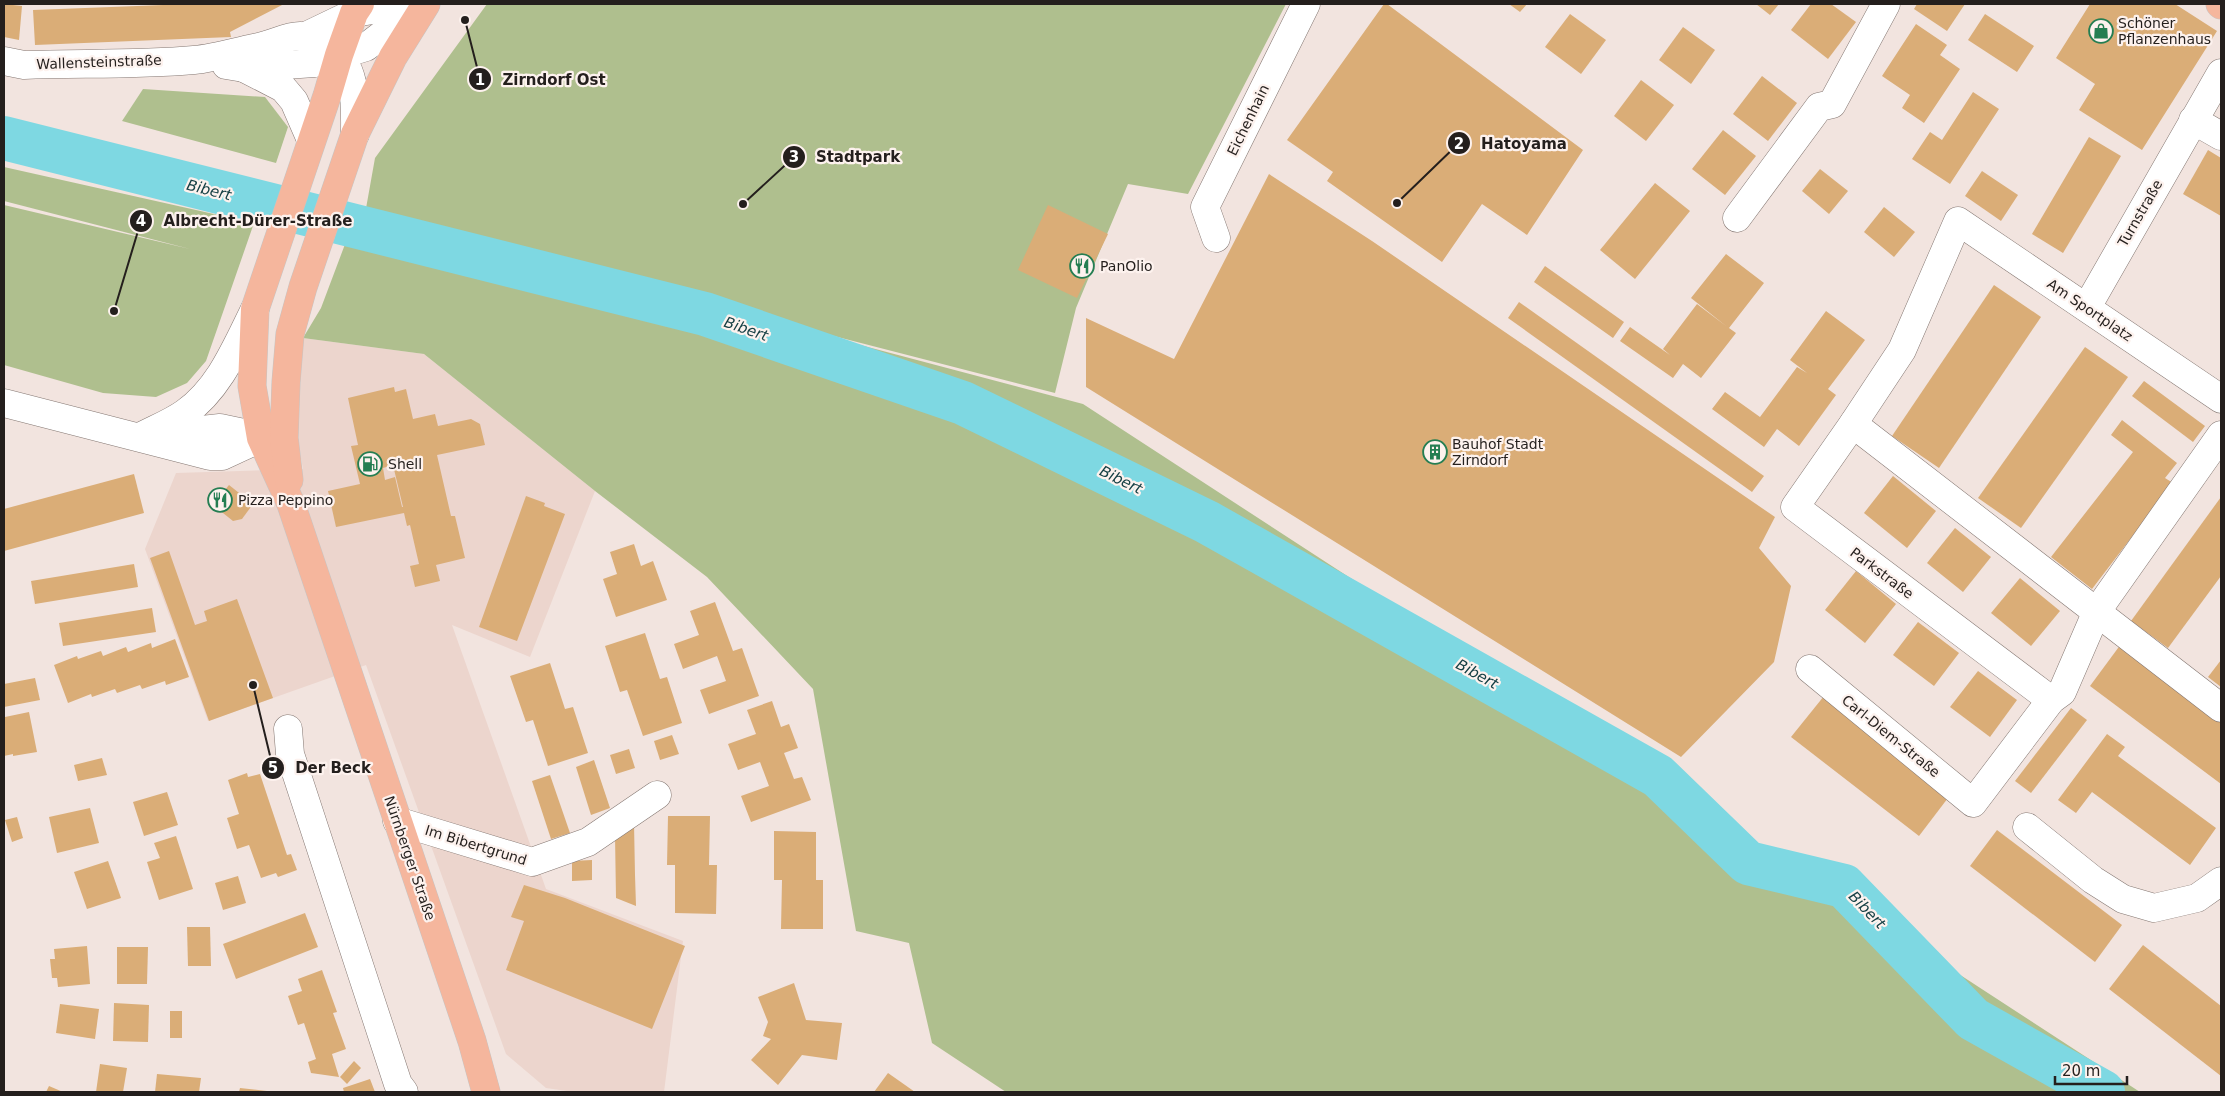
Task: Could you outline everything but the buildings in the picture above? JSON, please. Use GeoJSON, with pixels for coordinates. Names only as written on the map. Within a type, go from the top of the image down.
{"type":"FeatureCollection","features":[{"type":"Feature","properties":{"kind":"main road"},"geometry":{"type":"LineString","coordinates":[[355,134],[393,57],[426,4]]}},
{"type":"Feature","properties":{"kind":"main road"},"geometry":{"type":"LineString","coordinates":[[339,55],[350,7]]}},
{"type":"Feature","properties":{"kind":"main road","name":"Nürnberger Straße"},"geometry":{"type":"LineString","coordinates":[[339,55],[267,278],[255,309],[252,386],[272,438],[291,504],[472,1041],[486,1092]]}},
{"type":"Feature","properties":{"kind":"main road","name":"Nürnberger Straße"},"geometry":{"type":"LineString","coordinates":[[272,438],[290,334],[303,287],[355,134]]}},
{"type":"Feature","properties":{"kind":"street","name":"Wallensteinstraße"},"geometry":{"type":"LineString","coordinates":[[4,61],[24,65],[195,60],[258,48],[290,36],[306,36],[350,7],[410,4]]}},
{"type":"Feature","properties":{"kind":"street","name":"Wallensteinstraße"},"geometry":{"type":"LineString","coordinates":[[195,60],[244,68],[314,63],[366,47],[422,4]]}},
{"type":"Feature","properties":{"kind":"street","name":"Eichenhain"},"geometry":{"type":"LineString","coordinates":[[1216,238],[1205,207],[1306,4]]}},
{"type":"Feature","properties":{"kind":"street"},"geometry":{"type":"LineString","coordinates":[[1736,218],[1819,107],[1832,104],[1886,4]]}},
{"type":"Feature","properties":{"kind":"street"},"geometry":{"type":"LineString","coordinates":[[306,36],[329,47],[339,55],[355,91],[355,134]]}},
{"type":"Feature","properties":{"kind":"street"},"geometry":{"type":"LineString","coordinates":[[244,68],[283,88],[294,101],[308,150]]}},
{"type":"Feature","properties":{"kind":"street","name":"Turnstraße"},"geometry":{"type":"LineString","coordinates":[[2087,307],[2221,73]]}},
{"type":"Feature","properties":{"kind":"street"},"geometry":{"type":"LineString","coordinates":[[2193,120],[2221,136]]}},
{"type":"Feature","properties":{"kind":"street","name":"Am Sportplatz"},"geometry":{"type":"LineString","coordinates":[[1958,221],[2221,399]]}},
{"type":"Feature","properties":{"kind":"street","name":"Parkstraße"},"geometry":{"type":"LineString","coordinates":[[1958,221],[1902,350],[1795,507],[2051,700]]}},
{"type":"Feature","properties":{"kind":"street"},"geometry":{"type":"LineString","coordinates":[[140,437],[184,414],[206,395],[221,375],[255,309]]}},
{"type":"Feature","properties":{"kind":"street"},"geometry":{"type":"LineString","coordinates":[[4,403],[48,416],[140,437],[210,456],[222,456],[272,438]]}},
{"type":"Feature","properties":{"kind":"street"},"geometry":{"type":"LineString","coordinates":[[1853,424],[2221,708]]}},
{"type":"Feature","properties":{"kind":"street"},"geometry":{"type":"LineString","coordinates":[[2051,700],[2062,692],[2097,611],[2221,435]]}},
{"type":"Feature","properties":{"kind":"street","name":"Carl-Diem-Straße"},"geometry":{"type":"LineString","coordinates":[[1810,669],[1973,803],[2051,700]]}},
{"type":"Feature","properties":{"kind":"street"},"geometry":{"type":"LineString","coordinates":[[288,729],[290,754],[398,1084],[404,1092]]}},
{"type":"Feature","properties":{"kind":"street","name":"Im Bibertgrund"},"geometry":{"type":"LineString","coordinates":[[397,821],[532,862],[588,842],[657,796]]}},
{"type":"Feature","properties":{"kind":"street"},"geometry":{"type":"LineString","coordinates":[[2027,827],[2093,880],[2123,899],[2154,908],[2197,898],[2221,881]]}},
{"type":"Feature","properties":{"kind":"shaded area"},"geometry":{"type":"Polygon","coordinates":[[[303,338],[424,354],[595,491],[530,657],[452,625],[546,889],[683,941],[664,1092],[574,1092],[546,1088],[506,1054],[366,665],[208,721],[145,549],[176,473],[303,469],[294,421],[303,338]]]}},
{"type":"Feature","properties":{"kind":"green space"},"geometry":{"type":"Polygon","coordinates":[[[487,4],[1286,4],[1188,194],[1128,184],[1076,308],[1055,393],[547,262],[1083,404],[2140,1092],[1006,1092],[932,1043],[909,943],[856,931],[813,689],[707,577],[595,491],[424,354],[303,338],[321,308],[356,215],[365,214],[375,158],[487,4]]]}},
{"type":"Feature","properties":{"kind":"green space"},"geometry":{"type":"Polygon","coordinates":[[[143,89],[265,97],[288,127],[276,163],[122,121],[143,89]]]}},
{"type":"Feature","properties":{"kind":"green space"},"geometry":{"type":"Polygon","coordinates":[[[4,167],[254,223],[206,361],[187,383],[156,397],[103,393],[4,365],[4,205],[190,249],[4,201],[4,167]]]}},
{"type":"Feature","properties":{"kind":"waterway","name":"Bibert"},"geometry":{"type":"LineString","coordinates":[[4,138],[705,314],[963,403],[1207,522],[1658,776],[1748,863],[1844,886],[1973,1019],[2103,1092]]}},
{"type":"Feature","properties":{"kind":"place","name":"Zirndorf Ost"},"geometry":{"type":"Point","coordinates":[465,20]}},
{"type":"Feature","properties":{"kind":"place","name":"Schöner Pflanzenhaus"},"geometry":{"type":"Point","coordinates":[2101,31]}},
{"type":"Feature","properties":{"kind":"place","name":"Hatoyama"},"geometry":{"type":"Point","coordinates":[1397,203]}},
{"type":"Feature","properties":{"kind":"place","name":"Stadtpark"},"geometry":{"type":"Point","coordinates":[743,204]}},
{"type":"Feature","properties":{"kind":"place","name":"PanOlio"},"geometry":{"type":"Point","coordinates":[1082,266]}},
{"type":"Feature","properties":{"kind":"place","name":"Albrecht-Dürer-Straße"},"geometry":{"type":"Point","coordinates":[114,311]}},
{"type":"Feature","properties":{"kind":"place","name":"Bauhof Stadt Zirndorf"},"geometry":{"type":"Point","coordinates":[1435,452]}},
{"type":"Feature","properties":{"kind":"place","name":"Shell"},"geometry":{"type":"Point","coordinates":[370,464]}},
{"type":"Feature","properties":{"kind":"place","name":"Pizza Peppino"},"geometry":{"type":"Point","coordinates":[220,500]}},
{"type":"Feature","properties":{"kind":"place","name":"Der Beck"},"geometry":{"type":"Point","coordinates":[253,685]}}]}
